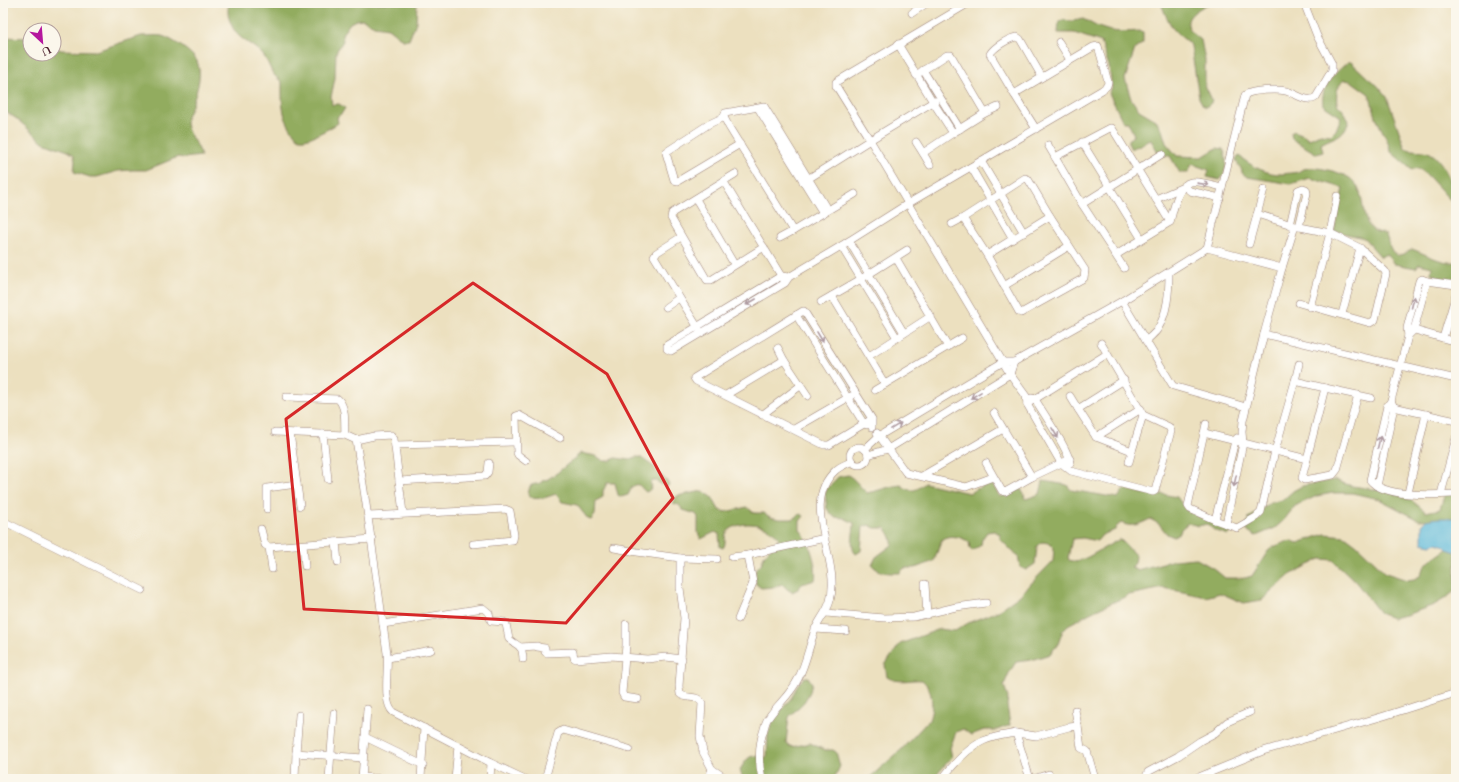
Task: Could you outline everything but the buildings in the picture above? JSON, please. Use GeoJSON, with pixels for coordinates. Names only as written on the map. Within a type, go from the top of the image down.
{"type":"FeatureCollection","features":[{"type":"Feature","properties":{"kind":"street"},"geometry":{"type":"LineString","coordinates":[[912,13],[927,3]]}},
{"type":"Feature","properties":{"kind":"street"},"geometry":{"type":"LineString","coordinates":[[969,3],[960,5],[836,82],[836,86],[909,203],[1010,374],[1026,396],[1027,404],[1061,463],[1071,471],[1154,491],[1171,430],[1169,427],[1142,412],[1101,343]]}},
{"type":"Feature","properties":{"kind":"street"},"geometry":{"type":"LineString","coordinates":[[866,452],[879,436],[1003,362],[1014,362],[1122,301],[1207,248],[1245,95],[1271,90],[1286,91],[1308,100],[1313,100],[1332,70],[1331,62],[1317,36],[1304,3]]}},
{"type":"Feature","properties":{"kind":"street"},"geometry":{"type":"LineString","coordinates":[[1036,129],[990,54],[993,50],[1013,37],[1017,37],[1042,77]]}},
{"type":"Feature","properties":{"kind":"street"},"geometry":{"type":"LineString","coordinates":[[1059,42],[1070,60]]}},
{"type":"Feature","properties":{"kind":"street"},"geometry":{"type":"LineString","coordinates":[[898,44],[952,133]]}},
{"type":"Feature","properties":{"kind":"street"},"geometry":{"type":"LineString","coordinates":[[681,236],[656,253],[654,256],[699,329],[841,246],[909,203],[1102,90],[1108,84],[1098,46],[1093,47],[1070,60],[1014,94]]}},
{"type":"Feature","properties":{"kind":"street"},"geometry":{"type":"LineString","coordinates":[[916,75],[948,55],[951,55],[985,113]]}},
{"type":"Feature","properties":{"kind":"street"},"geometry":{"type":"LineString","coordinates":[[923,70],[960,129]]}},
{"type":"Feature","properties":{"kind":"street"},"geometry":{"type":"LineString","coordinates":[[806,180],[940,98]]}},
{"type":"Feature","properties":{"kind":"street"},"geometry":{"type":"LineString","coordinates":[[740,144],[678,181],[674,180],[666,152],[709,124],[724,117],[726,112],[764,106],[825,211]]}},
{"type":"Feature","properties":{"kind":"street"},"geometry":{"type":"LineString","coordinates":[[923,153],[952,133],[998,107]]}},
{"type":"Feature","properties":{"kind":"street"},"geometry":{"type":"LineString","coordinates":[[724,117],[793,231]]}},
{"type":"Feature","properties":{"kind":"street"},"geometry":{"type":"LineString","coordinates":[[1055,157],[1108,128],[1111,128],[1170,222]]}},
{"type":"Feature","properties":{"kind":"street"},"geometry":{"type":"LineString","coordinates":[[916,142],[930,165]]}},
{"type":"Feature","properties":{"kind":"street"},"geometry":{"type":"LineString","coordinates":[[1082,142],[1141,238]]}},
{"type":"Feature","properties":{"kind":"street"},"geometry":{"type":"LineString","coordinates":[[1048,145],[1082,204],[1124,268]]}},
{"type":"Feature","properties":{"kind":"street"},"geometry":{"type":"LineString","coordinates":[[1082,204],[1162,154]]}},
{"type":"Feature","properties":{"kind":"street"},"geometry":{"type":"LineString","coordinates":[[981,161],[1024,233]]}},
{"type":"Feature","properties":{"kind":"street"},"geometry":{"type":"LineString","coordinates":[[971,167],[1013,239]]}},
{"type":"Feature","properties":{"kind":"street"},"geometry":{"type":"LineString","coordinates":[[735,174],[671,215],[706,280],[711,280],[734,264],[764,247]]}},
{"type":"Feature","properties":{"kind":"street"},"geometry":{"type":"LineString","coordinates":[[952,224],[1025,178],[1028,179],[1084,270],[1084,278],[1021,313],[963,218]]}},
{"type":"Feature","properties":{"kind":"street"},"geometry":{"type":"LineString","coordinates":[[724,182],[785,279]]}},
{"type":"Feature","properties":{"kind":"street"},"geometry":{"type":"LineString","coordinates":[[1156,199],[1192,182],[1222,186]]}},
{"type":"Feature","properties":{"kind":"street"},"geometry":{"type":"LineString","coordinates":[[1183,187],[1190,191],[1220,198]]}},
{"type":"Feature","properties":{"kind":"street"},"geometry":{"type":"LineString","coordinates":[[1116,255],[1141,238],[1170,222],[1183,187]]}},
{"type":"Feature","properties":{"kind":"street"},"geometry":{"type":"LineString","coordinates":[[1249,244],[1264,189]]}},
{"type":"Feature","properties":{"kind":"street"},"geometry":{"type":"LineString","coordinates":[[780,238],[855,194]]}},
{"type":"Feature","properties":{"kind":"street"},"geometry":{"type":"LineString","coordinates":[[1310,307],[1330,234],[1337,196]]}},
{"type":"Feature","properties":{"kind":"street"},"geometry":{"type":"LineString","coordinates":[[696,199],[734,264]]}},
{"type":"Feature","properties":{"kind":"street"},"geometry":{"type":"LineString","coordinates":[[1257,214],[1295,226],[1330,234],[1360,248],[1386,274],[1375,320],[1370,323],[1342,314],[1298,304]]}},
{"type":"Feature","properties":{"kind":"street"},"geometry":{"type":"LineString","coordinates":[[986,255],[1050,216]]}},
{"type":"Feature","properties":{"kind":"street"},"geometry":{"type":"LineString","coordinates":[[1226,524],[1243,443],[1242,432],[1246,407],[1264,334],[1295,226]]}},
{"type":"Feature","properties":{"kind":"street"},"geometry":{"type":"LineString","coordinates":[[849,241],[904,333]]}},
{"type":"Feature","properties":{"kind":"street"},"geometry":{"type":"LineString","coordinates":[[841,246],[897,338]]}},
{"type":"Feature","properties":{"kind":"street"},"geometry":{"type":"LineString","coordinates":[[1004,286],[1069,246]]}},
{"type":"Feature","properties":{"kind":"street"},"geometry":{"type":"LineString","coordinates":[[1207,248],[1282,268]]}},
{"type":"Feature","properties":{"kind":"street"},"geometry":{"type":"LineString","coordinates":[[1342,314],[1360,248]]}},
{"type":"Feature","properties":{"kind":"street"},"geometry":{"type":"LineString","coordinates":[[821,302],[907,250]]}},
{"type":"Feature","properties":{"kind":"street"},"geometry":{"type":"LineString","coordinates":[[896,258],[948,346]]}},
{"type":"Feature","properties":{"kind":"street"},"geometry":{"type":"LineString","coordinates":[[1146,341],[1157,331],[1164,314],[1169,292],[1169,272]]}},
{"type":"Feature","properties":{"kind":"street"},"geometry":{"type":"LineString","coordinates":[[1456,285],[1422,279],[1419,281],[1410,329],[1391,405],[1377,486],[1388,491],[1456,494]]}},
{"type":"Feature","properties":{"kind":"street"},"geometry":{"type":"LineString","coordinates":[[1443,338],[1456,294]]}},
{"type":"Feature","properties":{"kind":"street"},"geometry":{"type":"LineString","coordinates":[[832,296],[885,384]]}},
{"type":"Feature","properties":{"kind":"street"},"geometry":{"type":"LineString","coordinates":[[666,307],[679,298]]}},
{"type":"Feature","properties":{"kind":"street"},"geometry":{"type":"LineString","coordinates":[[1122,301],[1173,386],[1246,407]]}},
{"type":"Feature","properties":{"kind":"street"},"geometry":{"type":"LineString","coordinates":[[872,419],[864,424],[826,445],[696,381],[694,378],[804,311],[852,395],[864,424],[872,427],[905,472],[966,488],[993,477]]}},
{"type":"Feature","properties":{"kind":"street"},"geometry":{"type":"LineString","coordinates":[[869,356],[931,316]]}},
{"type":"Feature","properties":{"kind":"street"},"geometry":{"type":"LineString","coordinates":[[1410,329],[1456,342]]}},
{"type":"Feature","properties":{"kind":"street"},"geometry":{"type":"LineString","coordinates":[[1264,334],[1456,379]]}},
{"type":"Feature","properties":{"kind":"street"},"geometry":{"type":"LineString","coordinates":[[875,390],[962,338]]}},
{"type":"Feature","properties":{"kind":"street"},"geometry":{"type":"LineString","coordinates":[[778,348],[800,386],[808,396]]}},
{"type":"Feature","properties":{"kind":"street"},"geometry":{"type":"LineString","coordinates":[[1027,404],[1107,354]]}},
{"type":"Feature","properties":{"kind":"street"},"geometry":{"type":"LineString","coordinates":[[726,395],[784,360]]}},
{"type":"Feature","properties":{"kind":"street"},"geometry":{"type":"LineString","coordinates":[[866,452],[888,449],[1010,374],[1014,362]]}},
{"type":"Feature","properties":{"kind":"street"},"geometry":{"type":"LineString","coordinates":[[1206,424],[1188,507],[1214,520],[1237,528],[1259,515],[1261,512],[1275,451],[1299,364]]}},
{"type":"Feature","properties":{"kind":"street"},"geometry":{"type":"LineString","coordinates":[[1078,409],[1124,380]]}},
{"type":"Feature","properties":{"kind":"street"},"geometry":{"type":"LineString","coordinates":[[1295,381],[1372,398]]}},
{"type":"Feature","properties":{"kind":"street"},"geometry":{"type":"LineString","coordinates":[[762,414],[800,386]]}},
{"type":"Feature","properties":{"kind":"street"},"geometry":{"type":"LineString","coordinates":[[1325,388],[1302,478],[1304,480],[1333,475],[1336,473],[1358,395]]}},
{"type":"Feature","properties":{"kind":"street"},"geometry":{"type":"LineString","coordinates":[[852,395],[872,419],[872,427]]}},
{"type":"Feature","properties":{"kind":"street"},"geometry":{"type":"LineString","coordinates":[[794,429],[852,395]]}},
{"type":"Feature","properties":{"kind":"street"},"geometry":{"type":"LineString","coordinates":[[1026,396],[1035,399],[1070,459],[1071,471]]}},
{"type":"Feature","properties":{"kind":"street"},"geometry":{"type":"LineString","coordinates":[[1070,396],[1096,438],[1132,450]]}},
{"type":"Feature","properties":{"kind":"street"},"geometry":{"type":"LineString","coordinates":[[286,397],[338,399],[342,402],[344,410],[345,435]]}},
{"type":"Feature","properties":{"kind":"street"},"geometry":{"type":"LineString","coordinates":[[1391,405],[1456,421]]}},
{"type":"Feature","properties":{"kind":"street"},"geometry":{"type":"LineString","coordinates":[[1096,438],[1142,412]]}},
{"type":"Feature","properties":{"kind":"street"},"geometry":{"type":"LineString","coordinates":[[1129,462],[1142,412]]}},
{"type":"Feature","properties":{"kind":"street"},"geometry":{"type":"LineString","coordinates":[[994,413],[1032,477]]}},
{"type":"Feature","properties":{"kind":"street"},"geometry":{"type":"LineString","coordinates":[[1408,493],[1426,414]]}},
{"type":"Feature","properties":{"kind":"street"},"geometry":{"type":"LineString","coordinates":[[526,460],[518,455],[515,418],[517,415],[560,438]]}},
{"type":"Feature","properties":{"kind":"street"},"geometry":{"type":"LineString","coordinates":[[922,476],[1003,429]]}},
{"type":"Feature","properties":{"kind":"street"},"geometry":{"type":"LineString","coordinates":[[275,432],[345,435],[356,440],[374,436],[391,435],[394,439],[395,445],[403,513]]}},
{"type":"Feature","properties":{"kind":"street"},"geometry":{"type":"LineString","coordinates":[[1214,520],[1235,441],[1242,432]]}},
{"type":"Feature","properties":{"kind":"street"},"geometry":{"type":"LineString","coordinates":[[290,433],[300,506]]}},
{"type":"Feature","properties":{"kind":"street"},"geometry":{"type":"LineString","coordinates":[[1204,433],[1307,459]]}},
{"type":"Feature","properties":{"kind":"street"},"geometry":{"type":"LineString","coordinates":[[323,434],[328,479]]}},
{"type":"Feature","properties":{"kind":"street"},"geometry":{"type":"LineString","coordinates":[[1441,494],[1456,438]]}},
{"type":"Feature","properties":{"kind":"street"},"geometry":{"type":"LineString","coordinates":[[356,440],[369,516],[388,658],[386,692],[390,710],[491,763],[525,779]]}},
{"type":"Feature","properties":{"kind":"street"},"geometry":{"type":"LineString","coordinates":[[395,445],[516,442]]}},
{"type":"Feature","properties":{"kind":"street"},"geometry":{"type":"LineString","coordinates":[[860,447],[866,452],[868,459],[863,464],[855,464],[852,461],[850,457],[854,449],[860,447]]}},
{"type":"Feature","properties":{"kind":"street"},"geometry":{"type":"LineString","coordinates":[[986,463],[1002,491],[1005,492],[1070,459]]}},
{"type":"Feature","properties":{"kind":"street"},"geometry":{"type":"LineString","coordinates":[[762,779],[758,760],[760,742],[768,718],[789,694],[799,678],[816,629],[826,613],[830,600],[832,589],[831,568],[820,515],[821,501],[826,481],[837,469],[852,461]]}},
{"type":"Feature","properties":{"kind":"street"},"geometry":{"type":"LineString","coordinates":[[399,481],[485,476],[488,472],[489,463]]}},
{"type":"Feature","properties":{"kind":"street"},"geometry":{"type":"LineString","coordinates":[[267,509],[267,488],[297,484]]}},
{"type":"Feature","properties":{"kind":"street"},"geometry":{"type":"LineString","coordinates":[[369,516],[403,513],[505,509],[510,511],[514,535],[512,540],[473,544]]}},
{"type":"Feature","properties":{"kind":"street"},"geometry":{"type":"LineString","coordinates":[[3,539],[4,521],[142,590]]}},
{"type":"Feature","properties":{"kind":"street"},"geometry":{"type":"LineString","coordinates":[[261,530],[265,545],[269,547],[372,539]]}},
{"type":"Feature","properties":{"kind":"street"},"geometry":{"type":"LineString","coordinates":[[732,557],[748,555],[825,538]]}},
{"type":"Feature","properties":{"kind":"street"},"geometry":{"type":"LineString","coordinates":[[336,542],[338,562]]}},
{"type":"Feature","properties":{"kind":"street"},"geometry":{"type":"LineString","coordinates":[[303,545],[305,566]]}},
{"type":"Feature","properties":{"kind":"street"},"geometry":{"type":"LineString","coordinates":[[269,547],[272,569]]}},
{"type":"Feature","properties":{"kind":"street"},"geometry":{"type":"LineString","coordinates":[[614,548],[680,558],[717,559]]}},
{"type":"Feature","properties":{"kind":"street"},"geometry":{"type":"LineString","coordinates":[[738,619],[753,583],[748,555]]}},
{"type":"Feature","properties":{"kind":"street"},"geometry":{"type":"LineString","coordinates":[[680,558],[680,588],[684,618],[679,686],[680,694],[684,697],[695,697],[700,699],[702,703],[700,736],[703,752],[712,769],[727,779]]}},
{"type":"Feature","properties":{"kind":"street"},"geometry":{"type":"LineString","coordinates":[[925,584],[927,615]]}},
{"type":"Feature","properties":{"kind":"street"},"geometry":{"type":"LineString","coordinates":[[826,613],[884,618],[914,618],[956,607],[986,603]]}},
{"type":"Feature","properties":{"kind":"street"},"geometry":{"type":"LineString","coordinates":[[383,624],[483,608],[489,613],[491,621],[504,622],[506,624],[510,639],[520,647],[523,659]]}},
{"type":"Feature","properties":{"kind":"street"},"geometry":{"type":"LineString","coordinates":[[626,624],[622,693],[624,697],[638,699]]}},
{"type":"Feature","properties":{"kind":"street"},"geometry":{"type":"LineString","coordinates":[[816,629],[846,631]]}},
{"type":"Feature","properties":{"kind":"street"},"geometry":{"type":"LineString","coordinates":[[520,647],[536,646],[545,648],[547,653],[573,652],[574,658],[576,659],[611,656],[647,659],[663,657],[682,659]]}},
{"type":"Feature","properties":{"kind":"street"},"geometry":{"type":"LineString","coordinates":[[388,658],[431,650]]}},
{"type":"Feature","properties":{"kind":"street"},"geometry":{"type":"LineString","coordinates":[[1194,779],[1263,751],[1384,716],[1456,692]]}},
{"type":"Feature","properties":{"kind":"street"},"geometry":{"type":"LineString","coordinates":[[367,709],[362,778],[384,779]]}},
{"type":"Feature","properties":{"kind":"street"},"geometry":{"type":"LineString","coordinates":[[1075,710],[1081,748],[1088,751],[1095,779]]}},
{"type":"Feature","properties":{"kind":"street"},"geometry":{"type":"LineString","coordinates":[[1145,779],[1148,772],[1178,756],[1200,740],[1215,733],[1227,722],[1250,712]]}},
{"type":"Feature","properties":{"kind":"street"},"geometry":{"type":"LineString","coordinates":[[329,779],[334,713]]}},
{"type":"Feature","properties":{"kind":"street"},"geometry":{"type":"LineString","coordinates":[[295,779],[299,715]]}},
{"type":"Feature","properties":{"kind":"street"},"geometry":{"type":"LineString","coordinates":[[942,779],[955,763],[982,741],[1000,735],[1016,733],[1036,736],[1078,726]]}},
{"type":"Feature","properties":{"kind":"street"},"geometry":{"type":"LineString","coordinates":[[421,779],[424,728]]}},
{"type":"Feature","properties":{"kind":"street"},"geometry":{"type":"LineString","coordinates":[[545,779],[558,733],[563,730],[628,749]]}},
{"type":"Feature","properties":{"kind":"street"},"geometry":{"type":"LineString","coordinates":[[1016,733],[1031,779],[1049,774],[1052,779]]}},
{"type":"Feature","properties":{"kind":"street"},"geometry":{"type":"LineString","coordinates":[[364,737],[423,765]]}},
{"type":"Feature","properties":{"kind":"street"},"geometry":{"type":"LineString","coordinates":[[455,779],[458,746]]}},
{"type":"Feature","properties":{"kind":"street"},"geometry":{"type":"LineString","coordinates":[[296,753],[363,758]]}},
{"type":"Feature","properties":{"kind":"street"},"geometry":{"type":"LineString","coordinates":[[490,779],[491,763]]}},
{"type":"Feature","properties":{"kind":"street"},"geometry":{"type":"LineString","coordinates":[[708,779],[712,769]]}},
{"type":"Feature","properties":{"kind":"highlighted area"},"geometry":{"type":"Polygon","coordinates":[[[473,283],[607,374],[673,498],[566,623],[304,609],[286,419],[473,283]]]}},
{"type":"Feature","properties":{"kind":"green space"},"geometry":{"type":"Polygon","coordinates":[[[230,3],[257,6],[267,3],[417,3],[416,22],[409,40],[403,40],[388,28],[374,26],[363,19],[350,23],[342,34],[343,41],[336,52],[335,78],[331,97],[332,105],[339,104],[345,108],[337,117],[338,123],[316,135],[301,139],[294,133],[284,115],[282,103],[282,82],[275,76],[263,55],[236,33],[228,15],[228,6],[230,3]]]}},
{"type":"Feature","properties":{"kind":"green space"},"geometry":{"type":"Polygon","coordinates":[[[1161,3],[1210,3],[1197,10],[1188,21],[1188,26],[1193,34],[1201,40],[1205,60],[1205,85],[1212,100],[1206,107],[1199,98],[1191,46],[1176,32],[1167,19],[1161,3]]]}},
{"type":"Feature","properties":{"kind":"green space"},"geometry":{"type":"Polygon","coordinates":[[[1083,19],[1106,30],[1120,32],[1140,31],[1143,33],[1143,43],[1135,49],[1125,79],[1131,99],[1139,110],[1156,120],[1162,130],[1166,143],[1177,156],[1202,157],[1217,148],[1223,149],[1226,157],[1226,165],[1220,180],[1207,177],[1209,170],[1192,164],[1188,173],[1180,173],[1170,156],[1159,155],[1151,140],[1131,149],[1127,141],[1134,135],[1128,122],[1123,122],[1109,93],[1112,88],[1109,66],[1101,42],[1074,33],[1058,33],[1059,22],[1062,20],[1072,21],[1083,19]]]}},
{"type":"Feature","properties":{"kind":"green space"},"geometry":{"type":"Polygon","coordinates":[[[141,36],[162,36],[176,43],[194,57],[198,65],[199,77],[195,98],[187,116],[186,125],[200,151],[201,156],[184,158],[178,157],[146,170],[118,171],[97,177],[90,177],[74,172],[74,155],[68,151],[43,142],[17,119],[3,110],[3,37],[22,38],[22,62],[62,62],[62,50],[96,51],[141,36]]]}},
{"type":"Feature","properties":{"kind":"green space"},"geometry":{"type":"Polygon","coordinates":[[[1348,62],[1351,62],[1377,85],[1387,97],[1405,148],[1429,153],[1442,165],[1453,186],[1456,187],[1456,205],[1426,174],[1417,169],[1412,170],[1391,152],[1377,120],[1369,94],[1351,81],[1344,80],[1339,85],[1337,94],[1337,104],[1342,109],[1349,121],[1347,127],[1338,136],[1321,144],[1323,152],[1317,154],[1292,139],[1291,133],[1294,131],[1309,139],[1320,134],[1331,135],[1336,130],[1341,117],[1323,105],[1324,92],[1326,86],[1334,75],[1348,62]]]}},
{"type":"Feature","properties":{"kind":"green space"},"geometry":{"type":"Polygon","coordinates":[[[1239,156],[1254,166],[1271,173],[1283,174],[1298,172],[1309,168],[1320,168],[1348,177],[1354,182],[1361,195],[1365,217],[1368,224],[1372,229],[1386,235],[1395,254],[1402,254],[1412,249],[1445,262],[1456,262],[1456,283],[1431,274],[1432,267],[1419,264],[1416,268],[1394,264],[1386,254],[1381,257],[1364,238],[1334,231],[1343,188],[1310,178],[1291,184],[1247,177],[1242,173],[1236,160],[1239,156]]]}},
{"type":"Feature","properties":{"kind":"green space"},"geometry":{"type":"Polygon","coordinates":[[[581,453],[596,456],[604,461],[609,461],[616,458],[629,460],[640,457],[654,467],[669,485],[666,487],[656,481],[652,481],[650,483],[652,486],[651,488],[646,492],[640,486],[635,485],[632,487],[628,495],[621,497],[618,495],[615,483],[607,483],[603,491],[603,497],[596,501],[595,515],[591,520],[588,519],[577,505],[562,502],[556,494],[544,498],[529,497],[528,494],[530,486],[548,479],[581,453]]]}},
{"type":"Feature","properties":{"kind":"green space"},"geometry":{"type":"Polygon","coordinates":[[[848,475],[867,493],[901,485],[913,490],[919,488],[925,483],[969,493],[991,482],[1000,497],[1021,489],[1026,499],[1040,494],[1043,481],[1067,485],[1071,490],[1118,498],[1124,489],[1145,494],[1162,494],[1177,497],[1187,511],[1233,531],[1228,535],[1214,530],[1207,524],[1198,526],[1188,523],[1181,529],[1180,533],[1174,537],[1167,534],[1159,524],[1150,519],[1139,524],[1132,525],[1121,523],[1115,530],[1102,535],[1097,541],[1083,538],[1072,539],[1068,558],[1069,560],[1076,562],[1120,539],[1136,556],[1135,563],[1131,568],[1137,570],[1174,560],[1195,558],[1213,568],[1225,578],[1245,578],[1252,576],[1268,551],[1273,547],[1292,541],[1298,543],[1325,534],[1345,536],[1357,545],[1386,573],[1407,580],[1420,576],[1426,564],[1447,549],[1456,552],[1456,590],[1434,605],[1406,615],[1392,618],[1380,613],[1355,581],[1333,560],[1320,559],[1290,575],[1262,600],[1244,603],[1220,593],[1206,597],[1164,588],[1129,595],[1068,625],[1063,630],[1058,644],[1050,654],[1031,660],[1016,662],[1004,685],[1008,698],[1007,705],[1010,725],[997,730],[984,730],[971,735],[963,729],[956,732],[950,748],[952,757],[933,779],[868,779],[901,750],[929,720],[931,715],[932,698],[926,684],[922,680],[900,681],[887,677],[885,665],[900,644],[940,629],[955,631],[970,622],[998,611],[1019,596],[1053,561],[1054,548],[1049,543],[1042,542],[1037,547],[1035,564],[1026,570],[1020,567],[1018,555],[1000,539],[1000,534],[994,531],[987,532],[982,539],[981,545],[972,551],[970,549],[969,542],[966,540],[956,537],[945,537],[942,539],[934,561],[915,568],[904,568],[900,573],[888,573],[878,570],[872,565],[876,557],[892,545],[891,538],[885,528],[875,528],[869,525],[863,527],[861,551],[856,554],[852,544],[854,523],[844,518],[834,517],[827,509],[825,494],[827,489],[838,477],[848,475]]]}},
{"type":"Feature","properties":{"kind":"green space"},"geometry":{"type":"Polygon","coordinates":[[[1334,480],[1352,486],[1396,494],[1411,500],[1426,512],[1440,509],[1445,493],[1456,495],[1456,518],[1419,520],[1379,499],[1352,493],[1333,493],[1317,496],[1295,506],[1284,520],[1275,528],[1256,536],[1246,530],[1249,518],[1270,503],[1283,500],[1293,491],[1302,486],[1334,480]]]}},
{"type":"Feature","properties":{"kind":"green space"},"geometry":{"type":"Polygon","coordinates":[[[703,491],[712,497],[719,510],[725,512],[747,507],[754,513],[764,513],[770,517],[779,519],[792,519],[801,514],[804,516],[800,521],[800,530],[807,540],[812,554],[816,575],[815,580],[802,584],[798,589],[792,592],[782,584],[774,587],[761,588],[756,584],[755,570],[779,538],[769,529],[755,524],[747,524],[734,527],[728,531],[723,548],[720,547],[719,534],[715,532],[701,539],[698,533],[698,517],[696,514],[683,510],[679,505],[673,503],[677,496],[703,491]]]}},
{"type":"Feature","properties":{"kind":"green space"},"geometry":{"type":"Polygon","coordinates":[[[805,677],[808,677],[812,683],[810,692],[804,702],[789,717],[786,742],[792,747],[810,743],[825,750],[833,750],[836,752],[840,766],[836,775],[832,779],[743,779],[740,770],[747,759],[752,756],[767,757],[768,734],[774,719],[792,697],[798,684],[805,677]]]}},
{"type":"Feature","properties":{"kind":"water"},"geometry":{"type":"Polygon","coordinates":[[[1456,518],[1456,552],[1437,543],[1431,545],[1422,543],[1422,524],[1426,520],[1456,518]]]}}]}
